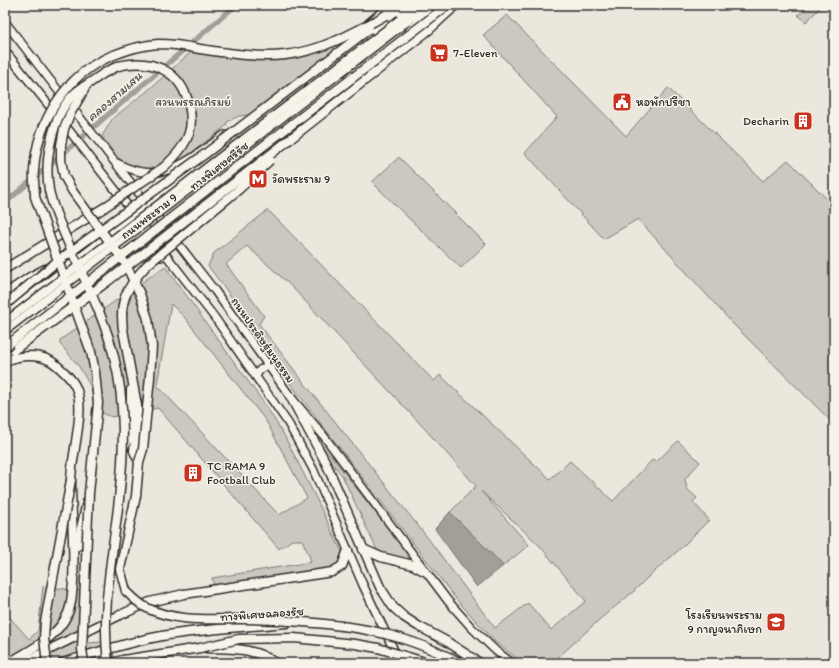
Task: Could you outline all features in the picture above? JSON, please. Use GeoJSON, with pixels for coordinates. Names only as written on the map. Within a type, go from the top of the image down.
{"type":"FeatureCollection","features":[{"type":"Feature","properties":{"kind":"highway","name":"ทางพิเศษศรีรัช"},"geometry":{"type":"LineString","coordinates":[[5,305],[54,264],[255,116],[399,5]]}},
{"type":"Feature","properties":{"kind":"highway","name":"ทางพิเศษศรีรัช"},"geometry":{"type":"LineString","coordinates":[[5,347],[448,5]]}},
{"type":"Feature","properties":{"kind":"highway"},"geometry":{"type":"LineString","coordinates":[[5,357],[108,281],[294,136],[430,29],[456,5]]}},
{"type":"Feature","properties":{"kind":"highway"},"geometry":{"type":"LineString","coordinates":[[84,663],[82,649],[90,493],[98,403],[95,372],[91,352],[73,299],[46,232],[35,198],[35,159],[40,137],[46,121],[53,106],[65,90],[83,73],[104,59],[122,52],[142,46],[158,44],[246,55],[284,55],[302,52],[332,43],[386,15]]}},
{"type":"Feature","properties":{"kind":"highway"},"geometry":{"type":"LineString","coordinates":[[5,269],[75,227],[164,168],[180,150],[189,133],[191,112],[188,96],[180,83],[171,74],[161,68],[144,63],[131,63],[118,66],[104,73],[88,84],[73,95],[62,112],[52,136],[48,163],[49,190],[59,221],[102,320],[114,357],[122,405],[123,450],[119,500],[107,587],[105,643],[108,663]]}},
{"type":"Feature","properties":{"kind":"highway"},"geometry":{"type":"LineString","coordinates":[[88,84],[70,114],[64,129],[61,145],[61,160],[64,176],[125,263],[140,294],[148,319],[152,346],[143,449],[139,462],[136,496],[120,569],[126,591],[137,602],[158,612],[181,617],[303,622]]}},
{"type":"Feature","properties":{"kind":"highway"},"geometry":{"type":"LineString","coordinates":[[139,462],[134,451],[138,411],[121,321],[124,297],[134,279],[147,265],[238,190],[294,136]]}},
{"type":"Feature","properties":{"kind":"highway"},"geometry":{"type":"LineString","coordinates":[[5,294],[30,277],[54,264]]}},
{"type":"Feature","properties":{"kind":"highway"},"geometry":{"type":"LineString","coordinates":[[5,362],[24,357],[43,358],[53,362],[73,381],[79,395],[79,415],[71,480],[45,622],[44,638],[47,663]]}},
{"type":"Feature","properties":{"kind":"highway"},"geometry":{"type":"LineString","coordinates":[[123,450],[131,432],[130,367]]}},
{"type":"Feature","properties":{"kind":"highway"},"geometry":{"type":"LineString","coordinates":[[290,396],[326,463],[380,587],[392,607],[418,626],[446,641],[480,663]]}},
{"type":"Feature","properties":{"kind":"highway"},"geometry":{"type":"LineString","coordinates":[[9,663],[48,639],[65,619],[71,604],[74,558],[71,480]]}},
{"type":"Feature","properties":{"kind":"highway"},"geometry":{"type":"LineString","coordinates":[[74,558],[82,518],[90,493]]}},
{"type":"Feature","properties":{"kind":"highway"},"geometry":{"type":"LineString","coordinates":[[363,549],[381,557],[413,565],[424,571]]}},
{"type":"Feature","properties":{"kind":"highway"},"geometry":{"type":"LineString","coordinates":[[22,663],[150,602],[184,594],[332,572],[342,566],[348,550]]}},
{"type":"Feature","properties":{"kind":"highway","name":"ทางพิเศษฉลองรัช"},"geometry":{"type":"LineString","coordinates":[[62,663],[129,643],[160,636],[224,628],[303,622],[356,628],[384,634],[434,650],[461,663]]}},
{"type":"Feature","properties":{"kind":"highway","name":"ทางพิเศษฉลองรัช"},"geometry":{"type":"LineString","coordinates":[[111,663],[200,648],[239,639],[308,639],[355,644],[402,654],[428,663]]}},
{"type":"Feature","properties":{"kind":"highway"},"geometry":{"type":"LineString","coordinates":[[200,648],[249,650],[263,655],[276,663]]}},
{"type":"Feature","properties":{"kind":"main road","name":"ถนนพระราม 9"},"geometry":{"type":"LineString","coordinates":[[337,62],[370,20],[389,5]]}},
{"type":"Feature","properties":{"kind":"main road","name":"ถนนพระราม 9"},"geometry":{"type":"LineString","coordinates":[[5,315],[251,125],[412,5]]}},
{"type":"Feature","properties":{"kind":"main road","name":"ถนนพระราม 9"},"geometry":{"type":"LineString","coordinates":[[5,331],[402,21],[420,5]]}},
{"type":"Feature","properties":{"kind":"main road","name":"ถนนพระราม 9"},"geometry":{"type":"LineString","coordinates":[[5,322],[402,21],[432,5]]}},
{"type":"Feature","properties":{"kind":"main road","name":"ถนนพระราม 9"},"geometry":{"type":"LineString","coordinates":[[5,340],[409,30],[437,5]]}},
{"type":"Feature","properties":{"kind":"main road"},"geometry":{"type":"LineString","coordinates":[[178,244],[176,234],[177,226],[183,215],[267,150],[303,132],[383,70],[461,5]]}},
{"type":"Feature","properties":{"kind":"main road","name":"ถนนประดิษฐ์มนูธรรม"},"geometry":{"type":"LineString","coordinates":[[5,22],[161,221],[290,396],[323,435],[424,571],[472,628],[512,663]]}},
{"type":"Feature","properties":{"kind":"main road"},"geometry":{"type":"LineString","coordinates":[[5,51],[68,129],[215,318],[288,423],[313,469],[363,586],[400,663]]}},
{"type":"Feature","properties":{"kind":"main road"},"geometry":{"type":"LineString","coordinates":[[114,161],[128,169],[141,173],[166,172],[180,165],[238,126],[251,125]]}},
{"type":"Feature","properties":{"kind":"main road"},"geometry":{"type":"LineString","coordinates":[[215,153],[214,161],[216,166],[227,170]]}},
{"type":"Feature","properties":{"kind":"main road"},"geometry":{"type":"LineString","coordinates":[[230,178],[236,163]]}},
{"type":"Feature","properties":{"kind":"main road"},"geometry":{"type":"LineString","coordinates":[[68,267],[83,244],[90,236],[117,215],[122,209],[124,202]]}},
{"type":"Feature","properties":{"kind":"main road"},"geometry":{"type":"LineString","coordinates":[[116,255],[139,253],[169,259]]}},
{"type":"Feature","properties":{"kind":"main road"},"geometry":{"type":"LineString","coordinates":[[256,376],[258,371],[263,367],[268,366]]}},
{"type":"Feature","properties":{"kind":"green space"},"geometry":{"type":"Polygon","coordinates":[[[809,5],[823,5],[806,22],[798,15],[809,5]]]}},
{"type":"Feature","properties":{"kind":"green space"},"geometry":{"type":"Polygon","coordinates":[[[507,15],[626,136],[668,88],[763,181],[788,160],[834,206],[834,424],[734,325],[638,219],[604,239],[525,153],[557,117],[483,35],[507,15]]]}},
{"type":"Feature","properties":{"kind":"green space","name":"สวนพรรณภิรมย์"},"geometry":{"type":"Polygon","coordinates":[[[332,46],[335,49],[334,53],[256,114],[239,116],[227,122],[226,126],[187,156],[168,166],[147,169],[127,164],[113,152],[102,136],[113,118],[146,92],[192,51],[249,57],[332,46]]]}},
{"type":"Feature","properties":{"kind":"green space"},"geometry":{"type":"Polygon","coordinates":[[[399,157],[486,244],[461,268],[372,182],[399,157]]]}},
{"type":"Feature","properties":{"kind":"green space"},"geometry":{"type":"Polygon","coordinates":[[[268,210],[434,381],[440,375],[550,479],[570,461],[613,501],[652,460],[656,462],[678,441],[700,462],[685,479],[687,489],[697,498],[693,502],[709,520],[633,592],[600,619],[552,663],[523,663],[495,642],[456,599],[256,339],[255,331],[208,266],[214,253],[268,210]],[[247,246],[226,264],[264,316],[259,324],[427,537],[495,628],[528,603],[551,630],[586,601],[539,545],[481,491],[529,545],[503,566],[450,512],[476,486],[425,429],[290,285],[247,246]]]}},
{"type":"Feature","properties":{"kind":"green space"},"geometry":{"type":"Polygon","coordinates":[[[165,266],[266,406],[284,435],[342,552],[335,567],[329,570],[214,586],[212,578],[311,562],[309,555],[302,540],[292,540],[279,549],[158,408],[112,417],[95,410],[91,387],[78,365],[60,344],[60,340],[165,266]],[[171,304],[157,385],[279,515],[307,498],[266,421],[185,318],[171,304]]]}},
{"type":"Feature","properties":{"kind":"green space"},"geometry":{"type":"Polygon","coordinates":[[[320,443],[412,559],[396,558],[384,555],[376,548],[342,475],[330,461],[320,443]]]}},
{"type":"Feature","properties":{"kind":"green space"},"geometry":{"type":"Polygon","coordinates":[[[43,586],[81,591],[78,644],[110,641],[116,663],[5,663],[5,612],[29,639],[38,631],[43,586]]]}},
{"type":"Feature","properties":{"kind":"shaded area"},"geometry":{"type":"Polygon","coordinates":[[[450,512],[503,566],[477,587],[435,529],[450,512]]]}},
{"type":"Feature","properties":{"kind":"waterway","name":"คลองสามเสน"},"geometry":{"type":"LineString","coordinates":[[5,203],[236,5]]}},
{"type":"Feature","properties":{"kind":"place","name":"7-Eleven"},"geometry":{"type":"Point","coordinates":[439,53]}},
{"type":"Feature","properties":{"kind":"place","name":"หอพักปรีชา"},"geometry":{"type":"Point","coordinates":[622,102]}},
{"type":"Feature","properties":{"kind":"place","name":"Decharin"},"geometry":{"type":"Point","coordinates":[803,121]}},
{"type":"Feature","properties":{"kind":"place","name":"วัดพระราม 9"},"geometry":{"type":"Point","coordinates":[258,179]}},
{"type":"Feature","properties":{"kind":"place","name":"TC RAMA 9 Football Club"},"geometry":{"type":"Point","coordinates":[193,473]}},
{"type":"Feature","properties":{"kind":"place","name":"โรงเรียนพระราม 9 กาญจนาภิเษก"},"geometry":{"type":"Point","coordinates":[776,622]}}]}
